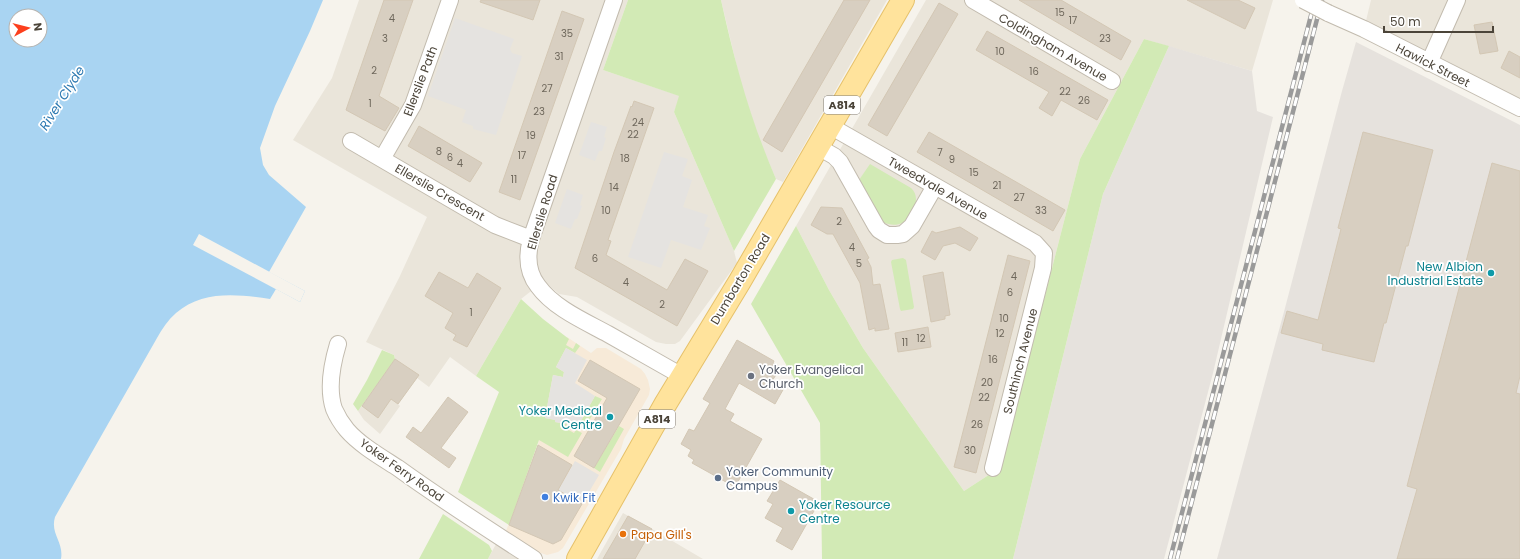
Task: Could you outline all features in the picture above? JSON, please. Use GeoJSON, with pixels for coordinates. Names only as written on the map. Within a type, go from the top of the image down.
{"type":"FeatureCollection","features":[{"type":"Feature","properties":{"kind":"main road","name":"Dumbarton Road"},"geometry":{"type":"LineString","coordinates":[[578,559],[682,376],[740,281],[903,0]]}},
{"type":"Feature","properties":{"kind":"street","name":"Ellerslie Path"},"geometry":{"type":"LineString","coordinates":[[382,159],[413,105],[450,0]]}},
{"type":"Feature","properties":{"kind":"street","name":"Ellerslie Road"},"geometry":{"type":"LineString","coordinates":[[614,0],[531,239],[528,255],[529,264],[533,278],[542,291],[555,302],[580,318],[682,376]]}},
{"type":"Feature","properties":{"kind":"street","name":"Coldingham Avenue"},"geometry":{"type":"LineString","coordinates":[[973,0],[1112,81]]}},
{"type":"Feature","properties":{"kind":"street","name":"Hawick Street"},"geometry":{"type":"LineString","coordinates":[[1303,0],[1520,108]]}},
{"type":"Feature","properties":{"kind":"street"},"geometry":{"type":"LineString","coordinates":[[1429,63],[1457,0]]}},
{"type":"Feature","properties":{"kind":"street","name":"Tweedvale Avenue"},"geometry":{"type":"LineString","coordinates":[[830,126],[1042,248],[1044,253]]}},
{"type":"Feature","properties":{"kind":"street","name":"Ellerslie Crescent"},"geometry":{"type":"LineString","coordinates":[[351,141],[495,225],[531,239]]}},
{"type":"Feature","properties":{"kind":"street"},"geometry":{"type":"LineString","coordinates":[[818,147],[834,156],[840,162],[876,226],[887,235],[903,234],[912,226],[935,186]]}},
{"type":"Feature","properties":{"kind":"street","name":"Southinch Avenue"},"geometry":{"type":"LineString","coordinates":[[993,468],[1044,268],[1044,253]]}},
{"type":"Feature","properties":{"kind":"street","name":"Yoker Ferry Road"},"geometry":{"type":"LineString","coordinates":[[338,344],[332,368],[331,395],[334,409],[347,430],[365,445],[416,481],[534,559]]}},
{"type":"Feature","properties":{"kind":"shaded area"},"geometry":{"type":"Polygon","coordinates":[[[359,0],[628,0],[603,70],[680,96],[674,112],[734,251],[737,263],[680,341],[675,344],[656,342],[577,297],[559,294],[544,281],[521,299],[476,376],[450,357],[429,387],[417,378],[398,404],[400,406],[380,434],[364,420],[358,411],[395,358],[394,355],[366,342],[399,278],[427,217],[293,140],[332,78],[359,0]]]}},
{"type":"Feature","properties":{"kind":"shaded area"},"geometry":{"type":"Polygon","coordinates":[[[721,0],[887,0],[783,182],[776,179],[760,142],[741,84],[721,0]]]}},
{"type":"Feature","properties":{"kind":"shaded area"},"geometry":{"type":"Polygon","coordinates":[[[926,0],[1273,0],[1252,71],[1144,39],[1080,159],[1001,467],[964,491],[863,348],[829,290],[796,226],[926,0]]]}},
{"type":"Feature","properties":{"kind":"shaded area"},"geometry":{"type":"Polygon","coordinates":[[[1371,0],[1520,0],[1520,108],[1364,29],[1371,0]]]}},
{"type":"Feature","properties":{"kind":"shaded area"},"geometry":{"type":"Polygon","coordinates":[[[455,18],[514,39],[510,49],[512,53],[522,56],[496,135],[473,129],[473,126],[462,122],[466,110],[428,96],[455,18]]]}},
{"type":"Feature","properties":{"kind":"shaded area","name":"New Albion Industrial Estate"},"geometry":{"type":"Polygon","coordinates":[[[1356,42],[1520,125],[1520,559],[1217,559],[1356,42]]]}},
{"type":"Feature","properties":{"kind":"shaded area"},"geometry":{"type":"Polygon","coordinates":[[[1169,46],[1252,71],[1257,111],[1273,117],[1213,373],[1164,559],[1013,559],[1103,194],[1169,46]]]}},
{"type":"Feature","properties":{"kind":"shaded area"},"geometry":{"type":"Polygon","coordinates":[[[591,122],[607,127],[604,137],[606,138],[602,151],[599,151],[595,161],[579,155],[591,122]]]}},
{"type":"Feature","properties":{"kind":"shaded area"},"geometry":{"type":"Polygon","coordinates":[[[664,152],[688,159],[682,176],[692,180],[683,207],[708,215],[704,226],[710,228],[701,250],[671,240],[661,268],[628,257],[664,152]]]}},
{"type":"Feature","properties":{"kind":"shaded area"},"geometry":{"type":"Polygon","coordinates":[[[567,189],[583,195],[580,205],[582,206],[571,229],[555,223],[567,189]]]}},
{"type":"Feature","properties":{"kind":"shaded area"},"geometry":{"type":"Polygon","coordinates":[[[567,337],[591,353],[597,348],[606,348],[641,369],[648,380],[650,389],[649,395],[624,439],[621,449],[563,548],[558,552],[547,555],[538,552],[506,531],[538,445],[547,389],[567,337]]]}},
{"type":"Feature","properties":{"kind":"shaded area"},"geometry":{"type":"Polygon","coordinates":[[[566,348],[587,360],[575,383],[595,396],[578,426],[569,421],[567,424],[555,422],[555,420],[545,418],[553,375],[563,377],[564,372],[556,367],[566,348]]]}},
{"type":"Feature","properties":{"kind":"shaded area"},"geometry":{"type":"Polygon","coordinates":[[[575,461],[599,475],[582,504],[558,490],[575,461]]]}},
{"type":"Feature","properties":{"kind":"shaded area"},"geometry":{"type":"Polygon","coordinates":[[[623,513],[652,529],[703,559],[597,559],[623,513]]]}},
{"type":"Feature","properties":{"kind":"shaded area"},"geometry":{"type":"Polygon","coordinates":[[[496,544],[518,559],[488,559],[496,544]]]}},
{"type":"Feature","properties":{"kind":"green space"},"geometry":{"type":"Polygon","coordinates":[[[628,0],[721,0],[744,91],[758,135],[776,179],[734,251],[674,112],[679,96],[603,70],[628,0]]]}},
{"type":"Feature","properties":{"kind":"green space"},"geometry":{"type":"Polygon","coordinates":[[[1144,39],[1169,46],[1103,194],[1013,559],[822,559],[820,423],[751,304],[796,226],[829,290],[863,348],[964,491],[1001,467],[1080,159],[1144,39]]]}},
{"type":"Feature","properties":{"kind":"green space"},"geometry":{"type":"Polygon","coordinates":[[[870,164],[911,188],[914,192],[916,197],[915,207],[913,213],[906,221],[895,225],[883,222],[859,180],[870,164]]]}},
{"type":"Feature","properties":{"kind":"green space"},"geometry":{"type":"Polygon","coordinates":[[[903,258],[906,260],[914,307],[913,309],[901,311],[891,262],[892,260],[903,258]]]}},
{"type":"Feature","properties":{"kind":"green space"},"geometry":{"type":"Polygon","coordinates":[[[521,299],[543,319],[569,339],[566,345],[573,349],[576,343],[580,346],[575,353],[566,348],[556,367],[564,372],[563,377],[553,375],[545,418],[556,420],[555,422],[567,424],[565,428],[574,433],[576,430],[582,433],[568,457],[539,440],[509,525],[458,492],[499,392],[476,376],[521,299]]]}},
{"type":"Feature","properties":{"kind":"green space"},"geometry":{"type":"Polygon","coordinates":[[[382,350],[394,355],[395,359],[358,411],[353,404],[382,350]]]}},
{"type":"Feature","properties":{"kind":"green space"},"geometry":{"type":"Polygon","coordinates":[[[595,396],[602,399],[584,429],[578,426],[595,396]]]}},
{"type":"Feature","properties":{"kind":"green space"},"geometry":{"type":"Polygon","coordinates":[[[619,426],[624,429],[600,472],[594,468],[619,426]]]}},
{"type":"Feature","properties":{"kind":"green space"},"geometry":{"type":"Polygon","coordinates":[[[443,514],[489,545],[492,551],[488,559],[419,559],[443,514]]]}},
{"type":"Feature","properties":{"kind":"water","name":"River Clyde"},"geometry":{"type":"Polygon","coordinates":[[[0,0],[323,0],[275,106],[260,148],[263,165],[269,175],[306,207],[269,272],[305,291],[300,302],[276,289],[270,299],[233,295],[209,297],[197,300],[176,313],[159,335],[55,517],[54,528],[61,548],[61,559],[0,559],[0,0]]]}},
{"type":"Feature","properties":{"kind":"pier"},"geometry":{"type":"Polygon","coordinates":[[[199,234],[305,291],[300,302],[193,245],[199,234]]]}},
{"type":"Feature","properties":{"kind":"building"},"geometry":{"type":"Polygon","coordinates":[[[384,0],[413,0],[379,96],[399,108],[385,131],[346,110],[384,0]]]}},
{"type":"Feature","properties":{"kind":"building"},"geometry":{"type":"Polygon","coordinates":[[[481,0],[540,0],[533,20],[480,2],[481,0]]]}},
{"type":"Feature","properties":{"kind":"building"},"geometry":{"type":"Polygon","coordinates":[[[844,0],[870,0],[782,152],[763,140],[844,0]]]}},
{"type":"Feature","properties":{"kind":"building"},"geometry":{"type":"Polygon","coordinates":[[[1019,0],[1061,0],[1131,41],[1121,60],[1019,0]]]}},
{"type":"Feature","properties":{"kind":"building"},"geometry":{"type":"Polygon","coordinates":[[[1187,0],[1238,0],[1255,8],[1245,29],[1187,0]]]}},
{"type":"Feature","properties":{"kind":"building"},"geometry":{"type":"Polygon","coordinates":[[[939,3],[958,14],[887,136],[868,125],[939,3]]]}},
{"type":"Feature","properties":{"kind":"building"},"geometry":{"type":"Polygon","coordinates":[[[562,11],[584,19],[520,200],[499,192],[562,11]]]}},
{"type":"Feature","properties":{"kind":"building"},"geometry":{"type":"Polygon","coordinates":[[[1492,22],[1498,51],[1480,54],[1474,25],[1492,22]]]}},
{"type":"Feature","properties":{"kind":"building"},"geometry":{"type":"Polygon","coordinates":[[[987,31],[1108,100],[1097,120],[1061,100],[1052,116],[1039,108],[1049,92],[976,50],[987,31]]]}},
{"type":"Feature","properties":{"kind":"building"},"geometry":{"type":"Polygon","coordinates":[[[1509,51],[1520,57],[1520,78],[1501,68],[1509,51]]]}},
{"type":"Feature","properties":{"kind":"building"},"geometry":{"type":"Polygon","coordinates":[[[634,101],[654,108],[608,240],[611,241],[606,255],[667,290],[685,259],[708,271],[677,326],[575,268],[614,152],[634,101]]]}},
{"type":"Feature","properties":{"kind":"building"},"geometry":{"type":"Polygon","coordinates":[[[419,126],[482,163],[470,182],[408,146],[419,126]]]}},
{"type":"Feature","properties":{"kind":"building"},"geometry":{"type":"Polygon","coordinates":[[[929,132],[1065,210],[1053,231],[917,152],[929,132]]]}},
{"type":"Feature","properties":{"kind":"building"},"geometry":{"type":"Polygon","coordinates":[[[1363,132],[1433,150],[1408,246],[1406,246],[1374,362],[1322,350],[1323,344],[1281,333],[1287,311],[1318,320],[1341,229],[1338,228],[1363,132]]]}},
{"type":"Feature","properties":{"kind":"building","name":"New Albion Industrial Estate"},"geometry":{"type":"Polygon","coordinates":[[[1492,163],[1520,171],[1520,376],[1516,393],[1520,394],[1520,559],[1397,559],[1417,489],[1407,486],[1492,163]]]}},
{"type":"Feature","properties":{"kind":"building"},"geometry":{"type":"Polygon","coordinates":[[[821,207],[842,208],[869,258],[867,259],[871,267],[873,285],[880,284],[889,329],[875,331],[875,328],[869,330],[860,283],[833,234],[827,234],[811,225],[821,207]]]}},
{"type":"Feature","properties":{"kind":"building"},"geometry":{"type":"Polygon","coordinates":[[[960,227],[978,238],[970,251],[955,243],[943,246],[935,260],[921,252],[932,231],[936,233],[960,227]]]}},
{"type":"Feature","properties":{"kind":"building"},"geometry":{"type":"Polygon","coordinates":[[[1008,255],[1030,261],[976,473],[954,467],[1008,255]]]}},
{"type":"Feature","properties":{"kind":"building"},"geometry":{"type":"Polygon","coordinates":[[[439,272],[468,288],[477,273],[501,288],[467,347],[453,340],[456,335],[445,328],[453,313],[425,296],[439,272]]]}},
{"type":"Feature","properties":{"kind":"building"},"geometry":{"type":"Polygon","coordinates":[[[943,272],[950,315],[945,316],[945,319],[931,322],[923,276],[943,272]]]}},
{"type":"Feature","properties":{"kind":"building"},"geometry":{"type":"Polygon","coordinates":[[[928,327],[931,347],[898,352],[895,333],[928,327]]]}},
{"type":"Feature","properties":{"kind":"building"},"geometry":{"type":"Polygon","coordinates":[[[737,340],[774,361],[773,363],[781,367],[772,381],[784,388],[775,404],[739,383],[725,409],[734,414],[730,421],[762,439],[735,487],[692,463],[694,460],[688,456],[691,450],[681,444],[689,429],[694,431],[710,403],[703,399],[737,340]]]}},
{"type":"Feature","properties":{"kind":"building"},"geometry":{"type":"Polygon","coordinates":[[[395,359],[419,375],[398,404],[391,399],[378,418],[362,406],[395,359]]]}},
{"type":"Feature","properties":{"kind":"building","name":"Yoker Medical Centre"},"geometry":{"type":"Polygon","coordinates":[[[590,360],[640,389],[594,468],[574,456],[607,398],[578,381],[590,360]]]}},
{"type":"Feature","properties":{"kind":"building"},"geometry":{"type":"Polygon","coordinates":[[[448,397],[468,412],[441,448],[456,458],[449,468],[406,437],[413,427],[421,433],[448,397]]]}},
{"type":"Feature","properties":{"kind":"building","name":"Kwik Fit"},"geometry":{"type":"Polygon","coordinates":[[[538,445],[572,465],[558,490],[582,504],[561,540],[553,544],[509,525],[538,445]]]}},
{"type":"Feature","properties":{"kind":"building","name":"Yoker Resource Centre"},"geometry":{"type":"Polygon","coordinates":[[[780,480],[819,502],[792,550],[776,541],[783,528],[765,518],[773,504],[767,501],[780,480]]]}},
{"type":"Feature","properties":{"kind":"building"},"geometry":{"type":"Polygon","coordinates":[[[628,516],[652,529],[635,559],[603,559],[628,516]]]}},
{"type":"Feature","properties":{"kind":"railway"},"geometry":{"type":"LineString","coordinates":[[1170,559],[1315,0]]}},
{"type":"Feature","properties":{"kind":"railway"},"geometry":{"type":"LineString","coordinates":[[1177,559],[1322,0]]}},
{"type":"Feature","properties":{"kind":"place","name":"New Albion Industrial Estate"},"geometry":{"type":"Point","coordinates":[1491,273]}},
{"type":"Feature","properties":{"kind":"place","name":"Yoker Evangelical Church"},"geometry":{"type":"Point","coordinates":[751,376]}},
{"type":"Feature","properties":{"kind":"place","name":"Yoker Medical Centre"},"geometry":{"type":"Point","coordinates":[610,417]}},
{"type":"Feature","properties":{"kind":"place","name":"Yoker Community Campus"},"geometry":{"type":"Point","coordinates":[718,478]}},
{"type":"Feature","properties":{"kind":"place","name":"Kwik Fit"},"geometry":{"type":"Point","coordinates":[545,497]}},
{"type":"Feature","properties":{"kind":"place","name":"Yoker Resource Centre"},"geometry":{"type":"Point","coordinates":[791,511]}},
{"type":"Feature","properties":{"kind":"place","name":"Papa Gill's"},"geometry":{"type":"Point","coordinates":[623,534]}}]}
